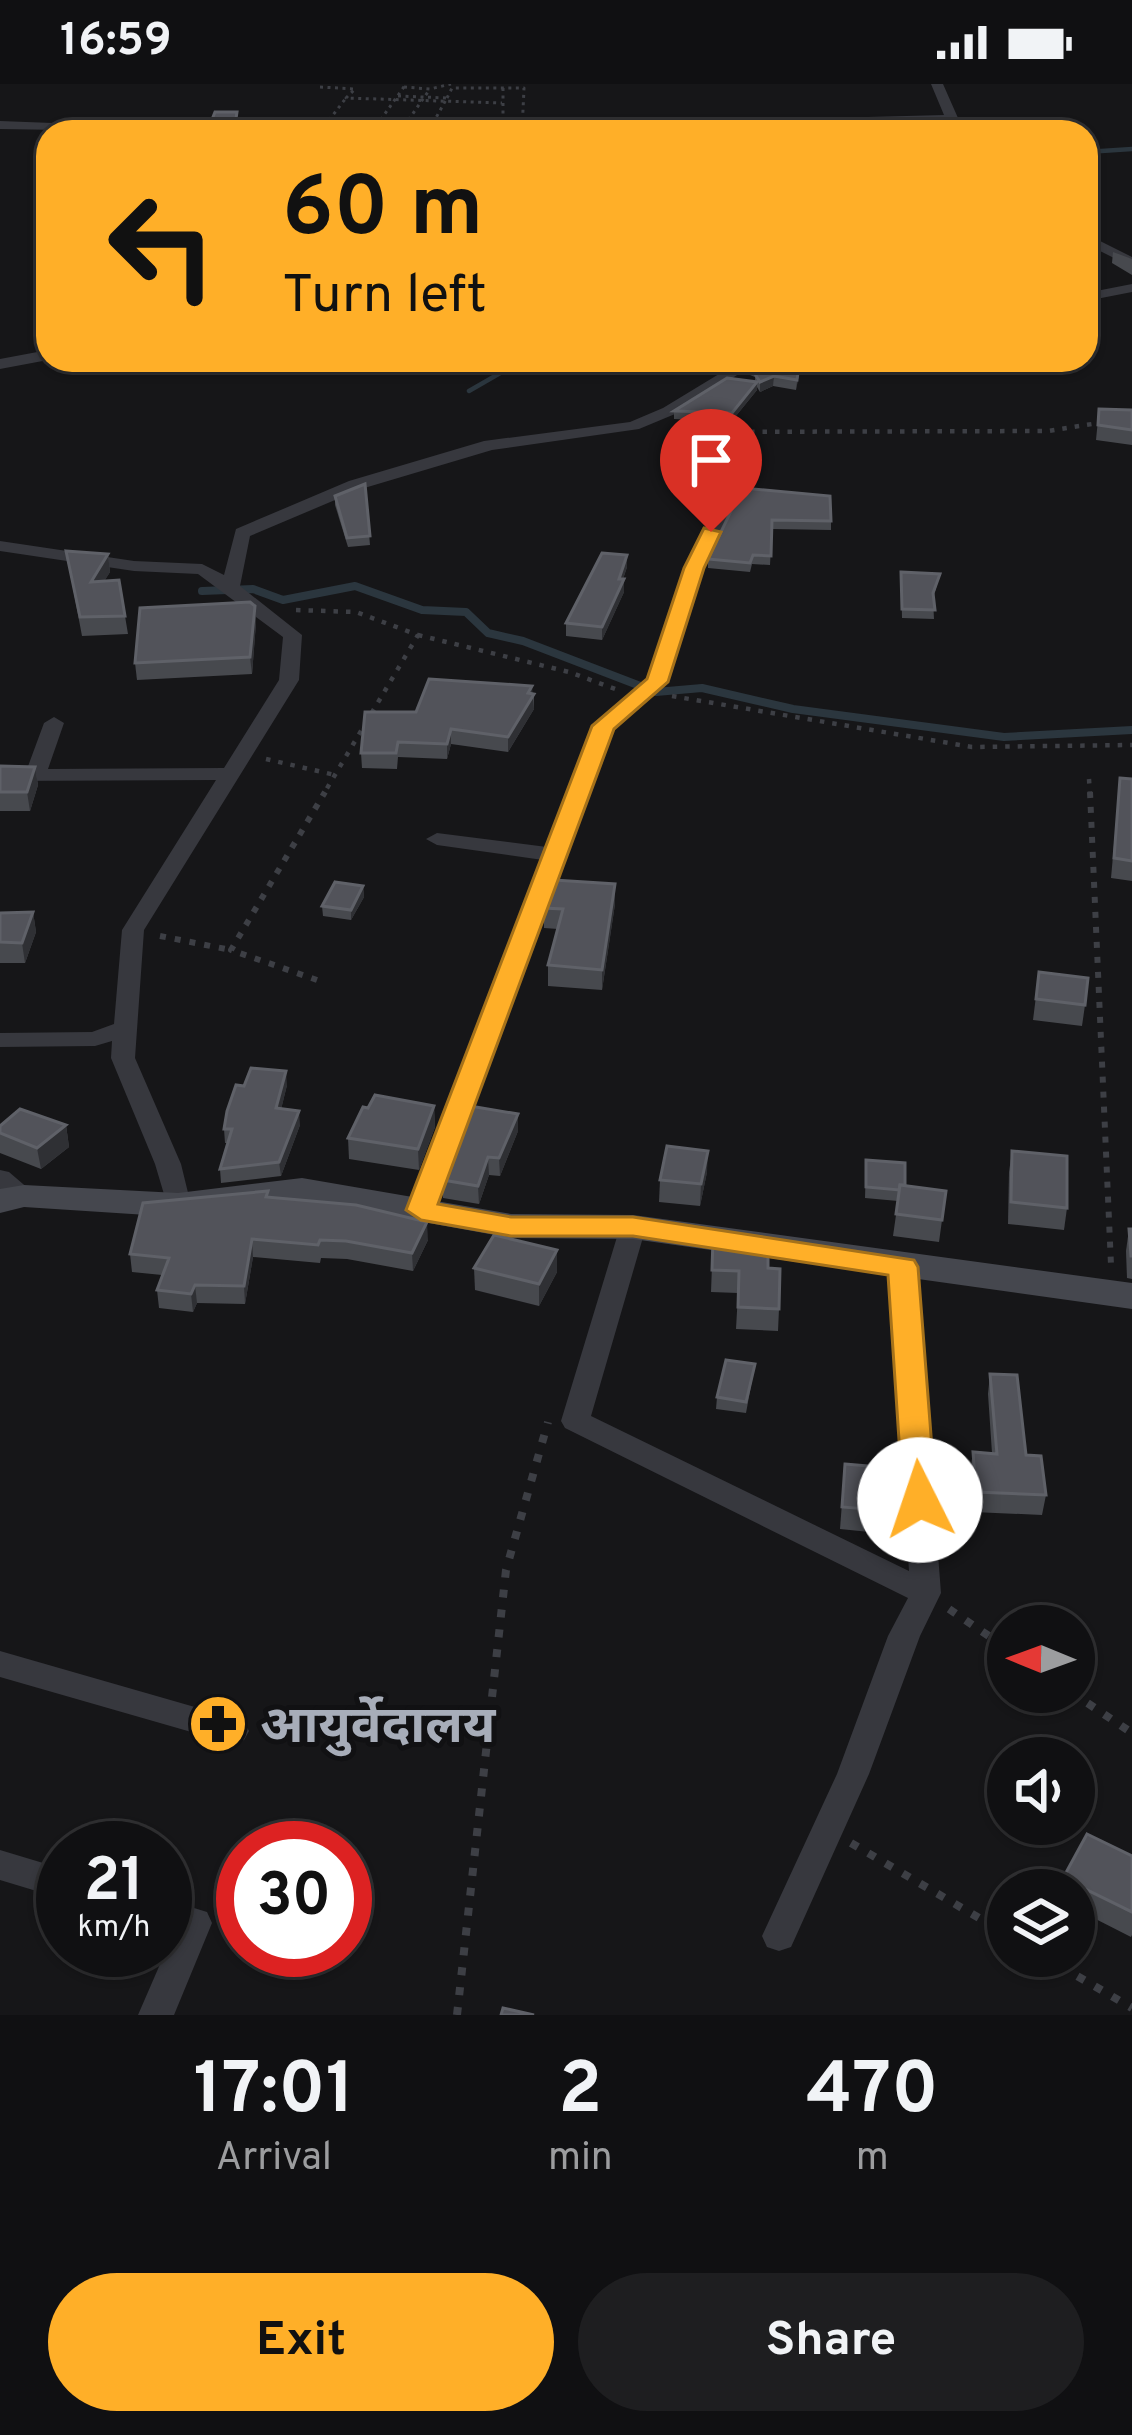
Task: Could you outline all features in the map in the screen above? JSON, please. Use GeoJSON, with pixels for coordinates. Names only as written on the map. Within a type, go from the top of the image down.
{"type":"FeatureCollection","features":[{"type":"Feature","properties":{"kind":"street"},"geometry":{"type":"LineString","coordinates":[[912,120],[952,119],[937,84]]}},
{"type":"Feature","properties":{"kind":"street"},"geometry":{"type":"LineString","coordinates":[[0,125],[36,126]]}},
{"type":"Feature","properties":{"kind":"street"},"geometry":{"type":"LineString","coordinates":[[1098,245],[1132,263]]}},
{"type":"Feature","properties":{"kind":"street"},"geometry":{"type":"LineString","coordinates":[[1098,295],[1132,288]]}},
{"type":"Feature","properties":{"kind":"street"},"geometry":{"type":"LineString","coordinates":[[0,364],[36,357]]}},
{"type":"Feature","properties":{"kind":"street"},"geometry":{"type":"LineString","coordinates":[[230,588],[242,533],[316,500],[490,445],[634,426],[733,372]]}},
{"type":"Feature","properties":{"kind":"street"},"geometry":{"type":"LineString","coordinates":[[421,1210],[604,726],[657,682],[694,568],[728,496]]}},
{"type":"Feature","properties":{"kind":"street"},"geometry":{"type":"LineString","coordinates":[[0,546],[134,566],[202,568],[293,635],[290,680],[133,930],[124,1058],[168,1164],[178,1205]]}},
{"type":"Feature","properties":{"kind":"street"},"geometry":{"type":"LineString","coordinates":[[35,775],[55,723]]}},
{"type":"Feature","properties":{"kind":"street"},"geometry":{"type":"LineString","coordinates":[[0,776],[239,764]]}},
{"type":"Feature","properties":{"kind":"street"},"geometry":{"type":"LineString","coordinates":[[437,839],[555,855]]}},
{"type":"Feature","properties":{"kind":"street"},"geometry":{"type":"LineString","coordinates":[[0,1040],[94,1039],[124,1028]]}},
{"type":"Feature","properties":{"kind":"street"},"geometry":{"type":"LineString","coordinates":[[8,1192],[178,1205],[302,1190],[511,1226],[633,1227],[1122,1294]]}},
{"type":"Feature","properties":{"kind":"street"},"geometry":{"type":"LineString","coordinates":[[633,1227],[575,1421],[926,1593]]}},
{"type":"Feature","properties":{"kind":"street"},"geometry":{"type":"LineString","coordinates":[[779,1936],[926,1593],[903,1267]]}},
{"type":"Feature","properties":{"kind":"street"},"geometry":{"type":"LineString","coordinates":[[0,1664],[233,1731]]}},
{"type":"Feature","properties":{"kind":"street"},"geometry":{"type":"LineString","coordinates":[[0,1865],[36,1876]]}},
{"type":"Feature","properties":{"kind":"street"},"geometry":{"type":"LineString","coordinates":[[156,2015],[172,1977]]}},
{"type":"Feature","properties":{"kind":"path"},"geometry":{"type":"LineString","coordinates":[[381,120],[405,85],[452,84]]}},
{"type":"Feature","properties":{"kind":"path"},"geometry":{"type":"LineString","coordinates":[[320,87],[357,87]]}},
{"type":"Feature","properties":{"kind":"path"},"geometry":{"type":"LineString","coordinates":[[329,120],[357,87]]}},
{"type":"Feature","properties":{"kind":"path"},"geometry":{"type":"LineString","coordinates":[[409,120],[432,87]]}},
{"type":"Feature","properties":{"kind":"path"},"geometry":{"type":"LineString","coordinates":[[435,120],[452,88],[524,88],[523,120]]}},
{"type":"Feature","properties":{"kind":"path"},"geometry":{"type":"LineString","coordinates":[[503,88],[503,120]]}},
{"type":"Feature","properties":{"kind":"path"},"geometry":{"type":"LineString","coordinates":[[346,98],[524,106]]}},
{"type":"Feature","properties":{"kind":"path"},"geometry":{"type":"LineString","coordinates":[[610,430],[1048,431],[1111,422]]}},
{"type":"Feature","properties":{"kind":"path"},"geometry":{"type":"LineString","coordinates":[[262,609],[356,612],[418,634],[569,672],[636,697],[676,696],[972,747],[1132,745]]}},
{"type":"Feature","properties":{"kind":"path"},"geometry":{"type":"LineString","coordinates":[[231,950],[418,634]]}},
{"type":"Feature","properties":{"kind":"path"},"geometry":{"type":"LineString","coordinates":[[239,764],[335,775]]}},
{"type":"Feature","properties":{"kind":"path"},"geometry":{"type":"LineString","coordinates":[[1089,778],[1122,1294]]}},
{"type":"Feature","properties":{"kind":"path"},"geometry":{"type":"LineString","coordinates":[[133,930],[231,950],[317,980]]}},
{"type":"Feature","properties":{"kind":"path"},"geometry":{"type":"LineString","coordinates":[[457,2015],[506,1570],[545,1422],[575,1421]]}},
{"type":"Feature","properties":{"kind":"path"},"geometry":{"type":"LineString","coordinates":[[926,1593],[987,1635]]}},
{"type":"Feature","properties":{"kind":"path"},"geometry":{"type":"LineString","coordinates":[[1095,1708],[1132,1733]]}},
{"type":"Feature","properties":{"kind":"path"},"geometry":{"type":"LineString","coordinates":[[827,1829],[987,1923]]}},
{"type":"Feature","properties":{"kind":"path"},"geometry":{"type":"LineString","coordinates":[[1079,1977],[1132,2008]]}},
{"type":"Feature","properties":{"kind":"building"},"geometry":{"type":"Polygon","coordinates":[[[215,112],[237,112],[236,120],[212,120],[215,112]]]}},
{"type":"Feature","properties":{"kind":"building"},"geometry":{"type":"Polygon","coordinates":[[[798,372],[797,380],[774,376],[760,382],[755,374],[798,372]]]}},
{"type":"Feature","properties":{"kind":"building"},"geometry":{"type":"Polygon","coordinates":[[[727,378],[757,382],[732,413],[674,411],[727,378]]]}},
{"type":"Feature","properties":{"kind":"building"},"geometry":{"type":"Polygon","coordinates":[[[1099,409],[1132,410],[1132,430],[1098,425],[1099,409]]]}},
{"type":"Feature","properties":{"kind":"building"},"geometry":{"type":"Polygon","coordinates":[[[365,484],[370,536],[347,538],[335,496],[365,484]]]}},
{"type":"Feature","properties":{"kind":"building"},"geometry":{"type":"Polygon","coordinates":[[[742,488],[830,496],[831,521],[772,520],[771,556],[753,555],[750,563],[708,559],[742,488]]]}},
{"type":"Feature","properties":{"kind":"building"},"geometry":{"type":"Polygon","coordinates":[[[66,551],[108,554],[91,582],[119,580],[125,616],[80,617],[66,551]]]}},
{"type":"Feature","properties":{"kind":"building"},"geometry":{"type":"Polygon","coordinates":[[[602,553],[627,555],[619,579],[624,579],[602,627],[566,623],[602,553]]]}},
{"type":"Feature","properties":{"kind":"building"},"geometry":{"type":"Polygon","coordinates":[[[901,572],[940,574],[933,593],[935,610],[902,609],[901,572]]]}},
{"type":"Feature","properties":{"kind":"building"},"geometry":{"type":"Polygon","coordinates":[[[250,602],[255,606],[250,657],[135,663],[140,608],[250,602]]]}},
{"type":"Feature","properties":{"kind":"building"},"geometry":{"type":"Polygon","coordinates":[[[429,679],[532,686],[528,693],[534,694],[508,737],[451,729],[447,744],[398,742],[396,753],[361,753],[365,712],[416,712],[429,679]]]}},
{"type":"Feature","properties":{"kind":"building"},"geometry":{"type":"Polygon","coordinates":[[[0,766],[35,767],[27,792],[0,792],[0,766]]]}},
{"type":"Feature","properties":{"kind":"building"},"geometry":{"type":"Polygon","coordinates":[[[1120,778],[1132,779],[1132,861],[1114,858],[1120,778]]]}},
{"type":"Feature","properties":{"kind":"building"},"geometry":{"type":"Polygon","coordinates":[[[554,880],[615,884],[602,970],[548,965],[563,909],[544,908],[554,880]]]}},
{"type":"Feature","properties":{"kind":"building"},"geometry":{"type":"Polygon","coordinates":[[[335,882],[363,886],[351,910],[322,906],[335,882]]]}},
{"type":"Feature","properties":{"kind":"building"},"geometry":{"type":"Polygon","coordinates":[[[33,912],[22,943],[0,942],[0,913],[33,912]]]}},
{"type":"Feature","properties":{"kind":"building"},"geometry":{"type":"Polygon","coordinates":[[[1039,972],[1088,978],[1085,1005],[1036,999],[1039,972]]]}},
{"type":"Feature","properties":{"kind":"building"},"geometry":{"type":"Polygon","coordinates":[[[251,1068],[286,1071],[276,1108],[299,1111],[279,1162],[220,1169],[232,1129],[224,1129],[227,1111],[236,1085],[244,1086],[251,1068]]]}},
{"type":"Feature","properties":{"kind":"building"},"geometry":{"type":"Polygon","coordinates":[[[375,1095],[434,1106],[418,1149],[348,1138],[363,1107],[368,1108],[375,1095]]]}},
{"type":"Feature","properties":{"kind":"building"},"geometry":{"type":"Polygon","coordinates":[[[470,1106],[518,1114],[499,1158],[488,1157],[478,1186],[443,1180],[470,1106]]]}},
{"type":"Feature","properties":{"kind":"building"},"geometry":{"type":"Polygon","coordinates":[[[20,1109],[66,1125],[37,1148],[0,1133],[0,1126],[20,1109]]]}},
{"type":"Feature","properties":{"kind":"building"},"geometry":{"type":"Polygon","coordinates":[[[667,1146],[708,1151],[701,1184],[660,1180],[667,1146]]]}},
{"type":"Feature","properties":{"kind":"building"},"geometry":{"type":"Polygon","coordinates":[[[1012,1151],[1067,1156],[1067,1208],[1011,1202],[1012,1151]]]}},
{"type":"Feature","properties":{"kind":"building"},"geometry":{"type":"Polygon","coordinates":[[[866,1160],[905,1163],[905,1185],[899,1190],[866,1187],[866,1160]]]}},
{"type":"Feature","properties":{"kind":"building"},"geometry":{"type":"Polygon","coordinates":[[[900,1185],[946,1191],[942,1220],[896,1214],[900,1185]]]}},
{"type":"Feature","properties":{"kind":"building"},"geometry":{"type":"Polygon","coordinates":[[[268,1191],[266,1197],[356,1205],[427,1222],[412,1253],[346,1241],[320,1240],[318,1245],[252,1239],[244,1286],[195,1285],[191,1294],[157,1290],[169,1258],[130,1254],[143,1203],[268,1191]]]}},
{"type":"Feature","properties":{"kind":"building"},"geometry":{"type":"Polygon","coordinates":[[[494,1235],[557,1250],[539,1284],[474,1268],[494,1235]]]}},
{"type":"Feature","properties":{"kind":"building"},"geometry":{"type":"Polygon","coordinates":[[[713,1238],[768,1240],[768,1268],[780,1269],[779,1309],[738,1307],[739,1271],[712,1270],[713,1238]]]}},
{"type":"Feature","properties":{"kind":"building"},"geometry":{"type":"Polygon","coordinates":[[[726,1360],[755,1364],[746,1402],[717,1397],[726,1360]]]}},
{"type":"Feature","properties":{"kind":"building"},"geometry":{"type":"Polygon","coordinates":[[[990,1374],[1017,1375],[1026,1455],[1041,1456],[1046,1495],[976,1492],[973,1452],[997,1454],[990,1374]]]}},
{"type":"Feature","properties":{"kind":"building"},"geometry":{"type":"Polygon","coordinates":[[[845,1464],[893,1468],[891,1511],[842,1507],[845,1464]]]}},
{"type":"Feature","properties":{"kind":"building"},"geometry":{"type":"Polygon","coordinates":[[[1095,1838],[1132,1856],[1132,1912],[1095,1894],[1095,1869],[1068,1869],[1081,1845],[1095,1845],[1095,1838]]]}},
{"type":"Feature","properties":{"kind":"building"},"geometry":{"type":"Polygon","coordinates":[[[503,2008],[534,2015],[501,2015],[503,2008]]]}},
{"type":"Feature","properties":{"kind":"waterway"},"geometry":{"type":"LineString","coordinates":[[1098,151],[1132,149]]}},
{"type":"Feature","properties":{"kind":"waterway"},"geometry":{"type":"LineString","coordinates":[[469,391],[502,372]]}},
{"type":"Feature","properties":{"kind":"waterway"},"geometry":{"type":"LineString","coordinates":[[202,591],[253,589],[283,600],[355,586],[422,610],[466,612],[488,633],[523,641],[656,692],[702,688],[793,709],[1004,737],[1132,730]]}},
{"type":"Feature","properties":{"kind":"place","name":"आयुर्वेदालय"},"geometry":{"type":"Point","coordinates":[218,1724]}},
{"type":"Feature","properties":{"kind":"route"},"geometry":{"type":"LineString","coordinates":[[711,532],[694,568],[657,682],[604,726],[421,1210],[511,1226],[633,1227],[903,1267],[920,1500]]}}]}
